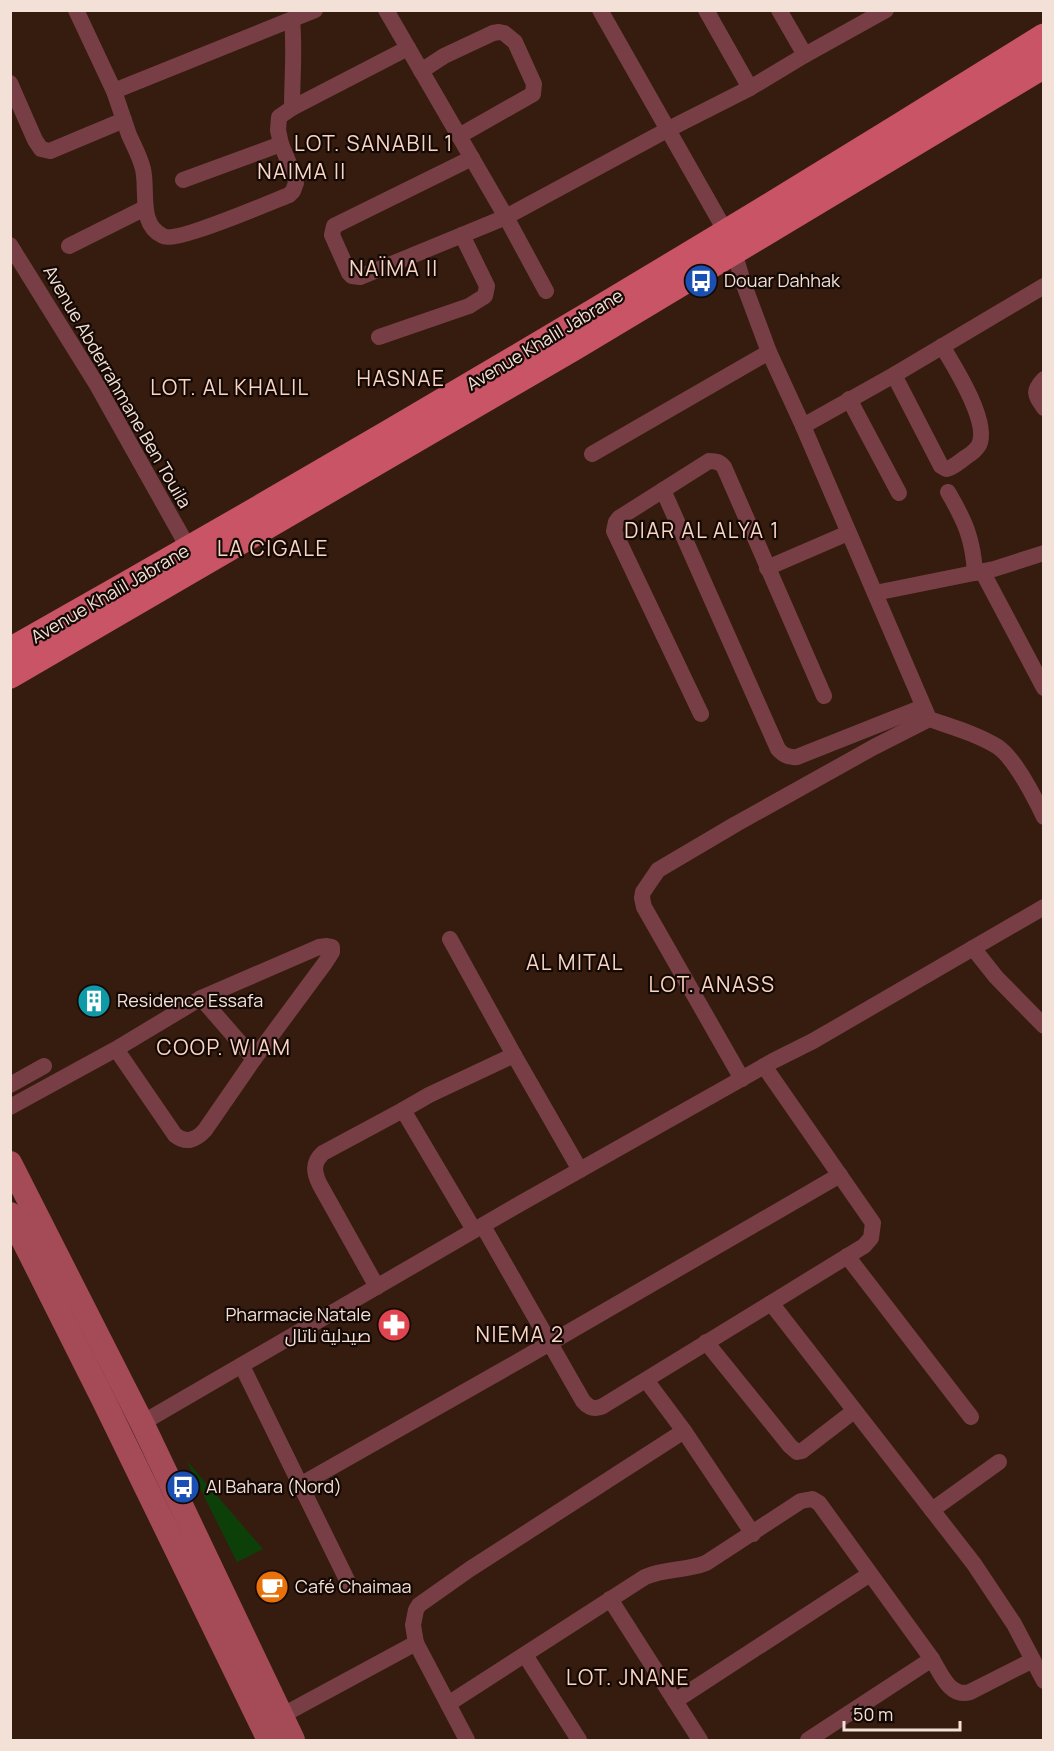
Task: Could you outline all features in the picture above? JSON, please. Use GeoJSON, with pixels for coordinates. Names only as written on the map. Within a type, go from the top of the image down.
{"type":"FeatureCollection","features":[{"type":"Feature","properties":{"kind":"main road","name":"Avenue Khalil Jabrane"},"geometry":{"type":"LineString","coordinates":[[10,675],[480,402],[1044,37]]}},
{"type":"Feature","properties":{"kind":"main road","name":"Avenue Khalil Jabrane"},"geometry":{"type":"LineString","coordinates":[[10,651],[557,334],[730,242],[1044,65]]}},
{"type":"Feature","properties":{"kind":"main road"},"geometry":{"type":"LineString","coordinates":[[10,1163],[142,1423],[293,1740]]}},
{"type":"Feature","properties":{"kind":"main road"},"geometry":{"type":"LineString","coordinates":[[10,1214],[269,1740]]}},
{"type":"Feature","properties":{"kind":"street"},"geometry":{"type":"LineString","coordinates":[[76,10],[114,91],[143,169],[146,186],[145,208],[150,223],[162,236],[175,237],[289,195],[295,187],[295,178],[281,144],[278,130],[279,117],[292,108],[408,48]]}},
{"type":"Feature","properties":{"kind":"street"},"geometry":{"type":"LineString","coordinates":[[114,91],[315,10]]}},
{"type":"Feature","properties":{"kind":"street"},"geometry":{"type":"LineString","coordinates":[[600,10],[730,242],[769,352],[926,713],[1000,748],[1019,772],[1043,816]]}},
{"type":"Feature","properties":{"kind":"street"},"geometry":{"type":"LineString","coordinates":[[706,10],[750,88]]}},
{"type":"Feature","properties":{"kind":"street"},"geometry":{"type":"LineString","coordinates":[[779,10],[805,55]]}},
{"type":"Feature","properties":{"kind":"street"},"geometry":{"type":"LineString","coordinates":[[472,158],[334,226],[332,235],[348,273],[360,277],[506,217],[667,129],[750,88],[886,10]]}},
{"type":"Feature","properties":{"kind":"street"},"geometry":{"type":"LineString","coordinates":[[389,12],[546,291]]}},
{"type":"Feature","properties":{"kind":"street"},"geometry":{"type":"LineString","coordinates":[[292,20],[294,52],[292,108]]}},
{"type":"Feature","properties":{"kind":"street"},"geometry":{"type":"LineString","coordinates":[[421,71],[444,56],[493,33],[504,33],[515,42],[534,84],[533,94],[459,136]]}},
{"type":"Feature","properties":{"kind":"street"},"geometry":{"type":"LineString","coordinates":[[10,83],[41,149],[50,151],[124,120]]}},
{"type":"Feature","properties":{"kind":"street"},"geometry":{"type":"LineString","coordinates":[[183,180],[281,144]]}},
{"type":"Feature","properties":{"kind":"street"},"geometry":{"type":"LineString","coordinates":[[69,246],[145,208]]}},
{"type":"Feature","properties":{"kind":"street"},"geometry":{"type":"LineString","coordinates":[[379,337],[469,306],[485,296],[487,286],[462,235]]}},
{"type":"Feature","properties":{"kind":"street","name":"Avenue Abderrahmane Ben Touila"},"geometry":{"type":"LineString","coordinates":[[10,245],[97,385],[189,549]]}},
{"type":"Feature","properties":{"kind":"street"},"geometry":{"type":"LineString","coordinates":[[803,426],[1044,286]]}},
{"type":"Feature","properties":{"kind":"street"},"geometry":{"type":"LineString","coordinates":[[894,375],[941,466],[946,469],[953,466],[976,450],[981,435],[970,394],[942,346]]}},
{"type":"Feature","properties":{"kind":"street"},"geometry":{"type":"LineString","coordinates":[[591,454],[769,352]]}},
{"type":"Feature","properties":{"kind":"street"},"geometry":{"type":"LineString","coordinates":[[1044,379],[1036,388],[1035,393],[1044,408]]}},
{"type":"Feature","properties":{"kind":"street"},"geometry":{"type":"LineString","coordinates":[[849,399],[900,493]]}},
{"type":"Feature","properties":{"kind":"street"},"geometry":{"type":"LineString","coordinates":[[701,714],[614,531],[619,518],[714,461],[722,464],[824,696]]}},
{"type":"Feature","properties":{"kind":"street"},"geometry":{"type":"LineString","coordinates":[[663,490],[778,749],[782,753],[797,757],[926,713]]}},
{"type":"Feature","properties":{"kind":"street"},"geometry":{"type":"LineString","coordinates":[[948,492],[968,531],[979,572],[1044,688]]}},
{"type":"Feature","properties":{"kind":"street"},"geometry":{"type":"LineString","coordinates":[[767,568],[848,533]]}},
{"type":"Feature","properties":{"kind":"street"},"geometry":{"type":"LineString","coordinates":[[875,593],[979,572],[1044,553]]}},
{"type":"Feature","properties":{"kind":"street"},"geometry":{"type":"LineString","coordinates":[[742,1078],[644,907],[643,892],[658,870],[874,747],[926,713]]}},
{"type":"Feature","properties":{"kind":"street"},"geometry":{"type":"LineString","coordinates":[[142,1423],[478,1228],[742,1078],[813,1041],[1044,906]]}},
{"type":"Feature","properties":{"kind":"street"},"geometry":{"type":"LineString","coordinates":[[450,939],[580,1170]]}},
{"type":"Feature","properties":{"kind":"street"},"geometry":{"type":"LineString","coordinates":[[10,1107],[116,1049],[201,998],[319,947],[332,946],[332,952],[325,963],[199,1137],[185,1141],[175,1136],[116,1049]]}},
{"type":"Feature","properties":{"kind":"street"},"geometry":{"type":"LineString","coordinates":[[973,948],[996,977],[1044,1026]]}},
{"type":"Feature","properties":{"kind":"street"},"geometry":{"type":"LineString","coordinates":[[201,998],[254,1059]]}},
{"type":"Feature","properties":{"kind":"street"},"geometry":{"type":"LineString","coordinates":[[377,1287],[320,1185],[314,1170],[317,1158],[429,1095],[514,1056]]}},
{"type":"Feature","properties":{"kind":"street"},"geometry":{"type":"LineString","coordinates":[[10,1085],[44,1065]]}},
{"type":"Feature","properties":{"kind":"street"},"geometry":{"type":"LineString","coordinates":[[403,1110],[550,1343],[583,1401],[593,1408],[600,1407],[646,1380],[868,1242],[873,1223],[764,1066]]}},
{"type":"Feature","properties":{"kind":"street"},"geometry":{"type":"LineString","coordinates":[[300,1485],[840,1175]]}},
{"type":"Feature","properties":{"kind":"street"},"geometry":{"type":"LineString","coordinates":[[847,1256],[971,1418]]}},
{"type":"Feature","properties":{"kind":"street"},"geometry":{"type":"LineString","coordinates":[[771,1303],[990,1588],[1014,1624],[1044,1681]]}},
{"type":"Feature","properties":{"kind":"street"},"geometry":{"type":"LineString","coordinates":[[706,1342],[790,1446],[798,1452],[854,1411]]}},
{"type":"Feature","properties":{"kind":"street"},"geometry":{"type":"LineString","coordinates":[[242,1366],[349,1584]]}},
{"type":"Feature","properties":{"kind":"street"},"geometry":{"type":"LineString","coordinates":[[646,1380],[684,1431],[753,1534]]}},
{"type":"Feature","properties":{"kind":"street"},"geometry":{"type":"LineString","coordinates":[[466,1740],[416,1643],[413,1634],[416,1610],[425,1600],[684,1431]]}},
{"type":"Feature","properties":{"kind":"street"},"geometry":{"type":"LineString","coordinates":[[932,1510],[999,1462]]}},
{"type":"Feature","properties":{"kind":"street"},"geometry":{"type":"LineString","coordinates":[[448,1704],[645,1577],[706,1563],[801,1502],[812,1499],[819,1503],[951,1688],[960,1693],[970,1692],[1033,1660]]}},
{"type":"Feature","properties":{"kind":"street"},"geometry":{"type":"LineString","coordinates":[[675,1701],[870,1574]]}},
{"type":"Feature","properties":{"kind":"street"},"geometry":{"type":"LineString","coordinates":[[610,1599],[700,1740]]}},
{"type":"Feature","properties":{"kind":"street"},"geometry":{"type":"LineString","coordinates":[[280,1716],[416,1643]]}},
{"type":"Feature","properties":{"kind":"street"},"geometry":{"type":"LineString","coordinates":[[525,1655],[579,1740]]}},
{"type":"Feature","properties":{"kind":"street"},"geometry":{"type":"LineString","coordinates":[[808,1740],[932,1659]]}},
{"type":"Feature","properties":{"kind":"green space"},"geometry":{"type":"Polygon","coordinates":[[[186,1460],[263,1549],[237,1562],[186,1460]]]}},
{"type":"Feature","properties":{"kind":"place","name":"Douar Dahhak"},"geometry":{"type":"Point","coordinates":[701,281]}},
{"type":"Feature","properties":{"kind":"place","name":"Residence Essafa"},"geometry":{"type":"Point","coordinates":[94,1001]}},
{"type":"Feature","properties":{"kind":"place","name":"Pharmacie Natale صيدلية ناتال"},"geometry":{"type":"Point","coordinates":[394,1325]}},
{"type":"Feature","properties":{"kind":"place","name":"Al Bahara (Nord)"},"geometry":{"type":"Point","coordinates":[183,1487]}},
{"type":"Feature","properties":{"kind":"place","name":"Café Chaimaa"},"geometry":{"type":"Point","coordinates":[272,1587]}},
{"type":"Feature","properties":{"kind":"district","name":"LOT. SANABIL 1"},"geometry":{"type":"Point","coordinates":[374,144]}},
{"type":"Feature","properties":{"kind":"district","name":"NAIMA II"},"geometry":{"type":"Point","coordinates":[302,172]}},
{"type":"Feature","properties":{"kind":"district","name":"NAÏMA II"},"geometry":{"type":"Point","coordinates":[394,269]}},
{"type":"Feature","properties":{"kind":"district","name":"HASNAE"},"geometry":{"type":"Point","coordinates":[401,379]}},
{"type":"Feature","properties":{"kind":"district","name":"LOT. AL KHALIL"},"geometry":{"type":"Point","coordinates":[230,388]}},
{"type":"Feature","properties":{"kind":"district","name":"DIAR AL ALYA 1"},"geometry":{"type":"Point","coordinates":[702,531]}},
{"type":"Feature","properties":{"kind":"district","name":"LA CIGALE"},"geometry":{"type":"Point","coordinates":[273,549]}},
{"type":"Feature","properties":{"kind":"district","name":"AL MITAL"},"geometry":{"type":"Point","coordinates":[575,963]}},
{"type":"Feature","properties":{"kind":"district","name":"LOT. ANASS"},"geometry":{"type":"Point","coordinates":[712,985]}},
{"type":"Feature","properties":{"kind":"district","name":"COOP. WIAM"},"geometry":{"type":"Point","coordinates":[224,1048]}},
{"type":"Feature","properties":{"kind":"district","name":"NIEMA 2"},"geometry":{"type":"Point","coordinates":[520,1335]}},
{"type":"Feature","properties":{"kind":"district","name":"LOT. JNANE"},"geometry":{"type":"Point","coordinates":[628,1678]}}]}
